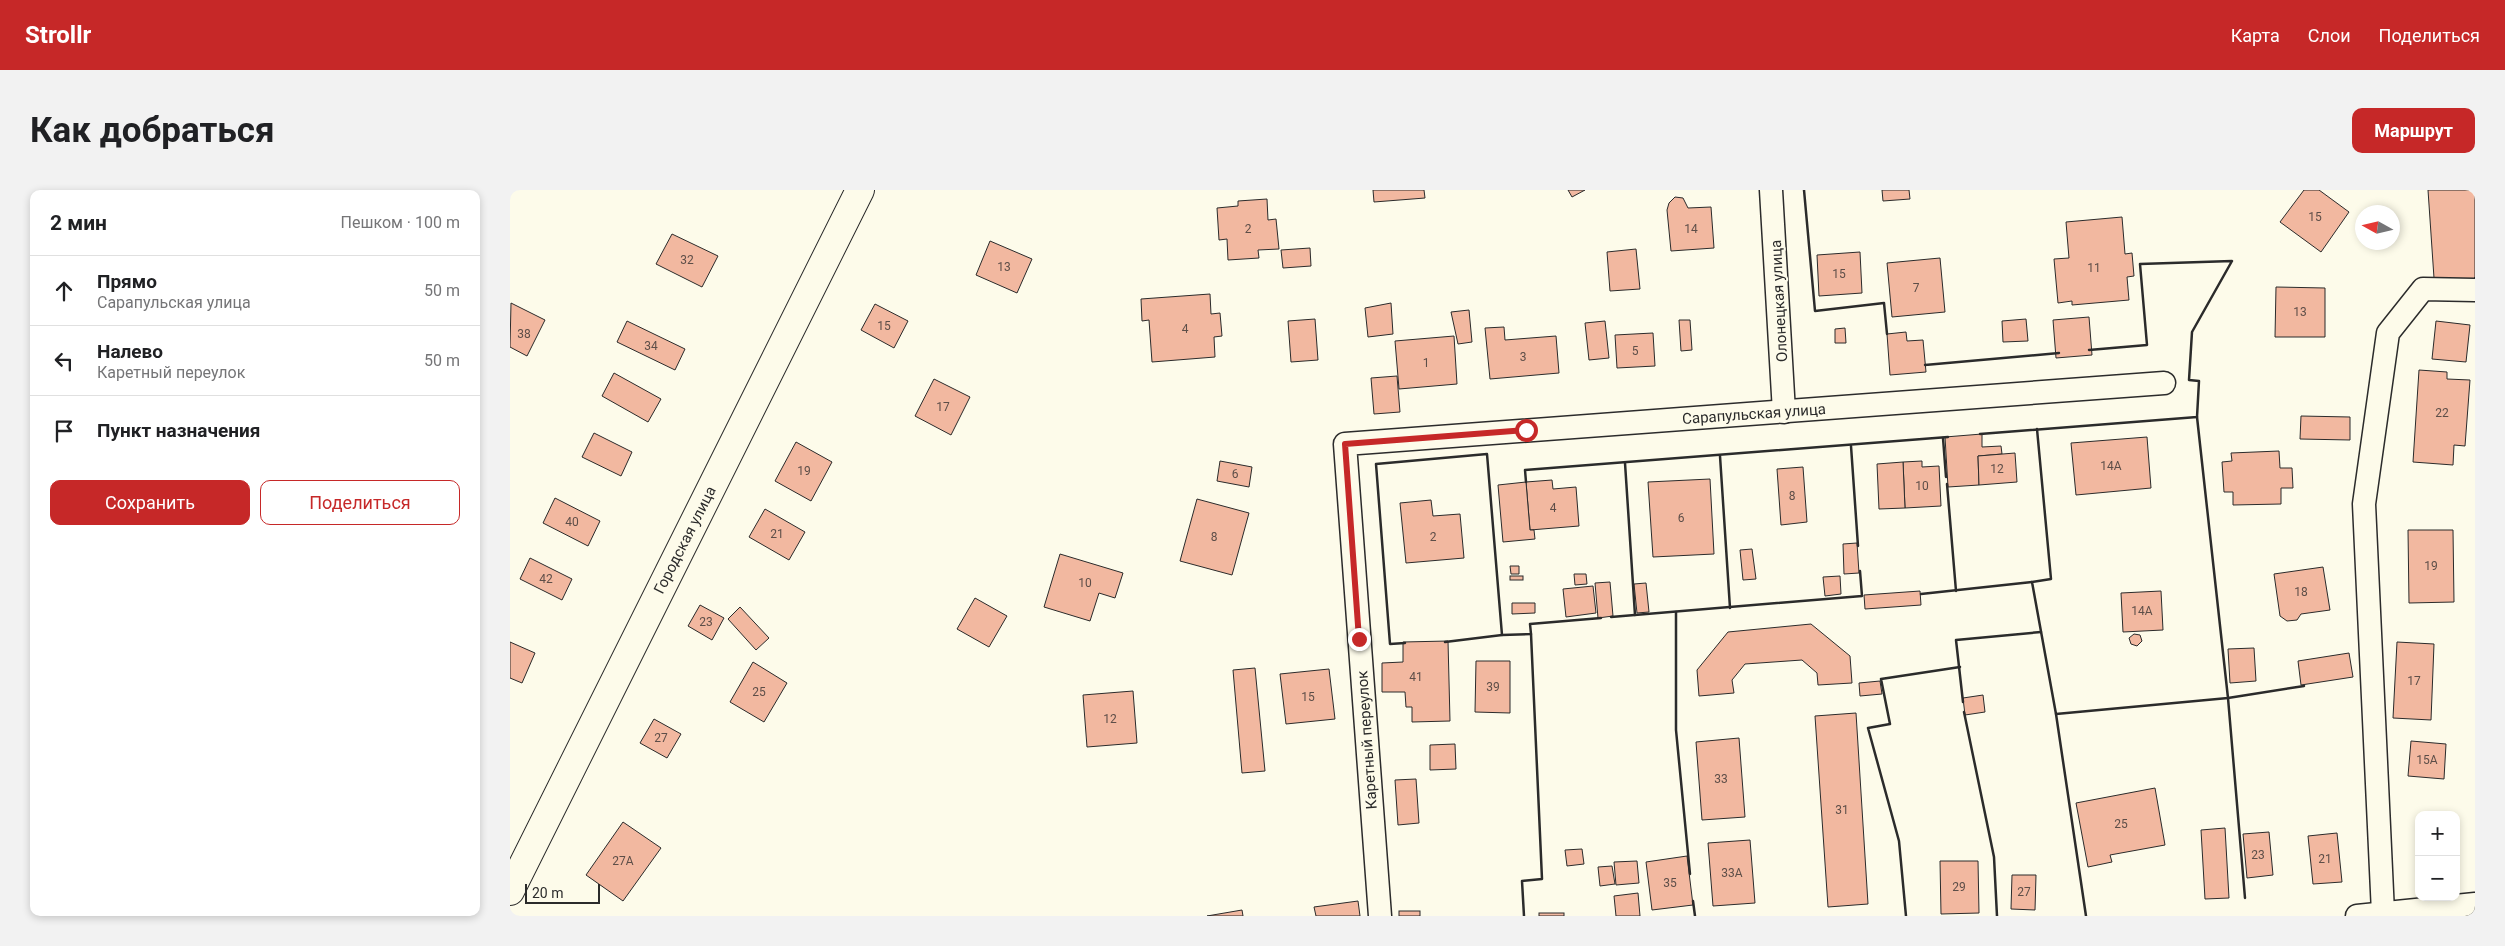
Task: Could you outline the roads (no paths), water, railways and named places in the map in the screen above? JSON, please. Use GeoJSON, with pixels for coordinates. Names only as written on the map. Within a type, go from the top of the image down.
{"type":"FeatureCollection","features":[{"type":"Feature","properties":{"kind":"street","name":"Городская улица"},"geometry":{"type":"LineString","coordinates":[[510,891],[860,190]]}},
{"type":"Feature","properties":{"kind":"street","name":"Олонецкая улица"},"geometry":{"type":"LineString","coordinates":[[1771,190],[1784,412]]}},
{"type":"Feature","properties":{"kind":"street"},"geometry":{"type":"LineString","coordinates":[[2383,913],[2364,504],[2388,333],[2422,289],[2475,290]]}},
{"type":"Feature","properties":{"kind":"street","name":"Сарапульская улица"},"geometry":{"type":"LineString","coordinates":[[1345,444],[2164,383]]}},
{"type":"Feature","properties":{"kind":"street","name":"Каретный переулок"},"geometry":{"type":"LineString","coordinates":[[1345,444],[1380,916]]}},
{"type":"Feature","properties":{"kind":"street"},"geometry":{"type":"LineString","coordinates":[[2357,916],[2475,904]]}}]}
